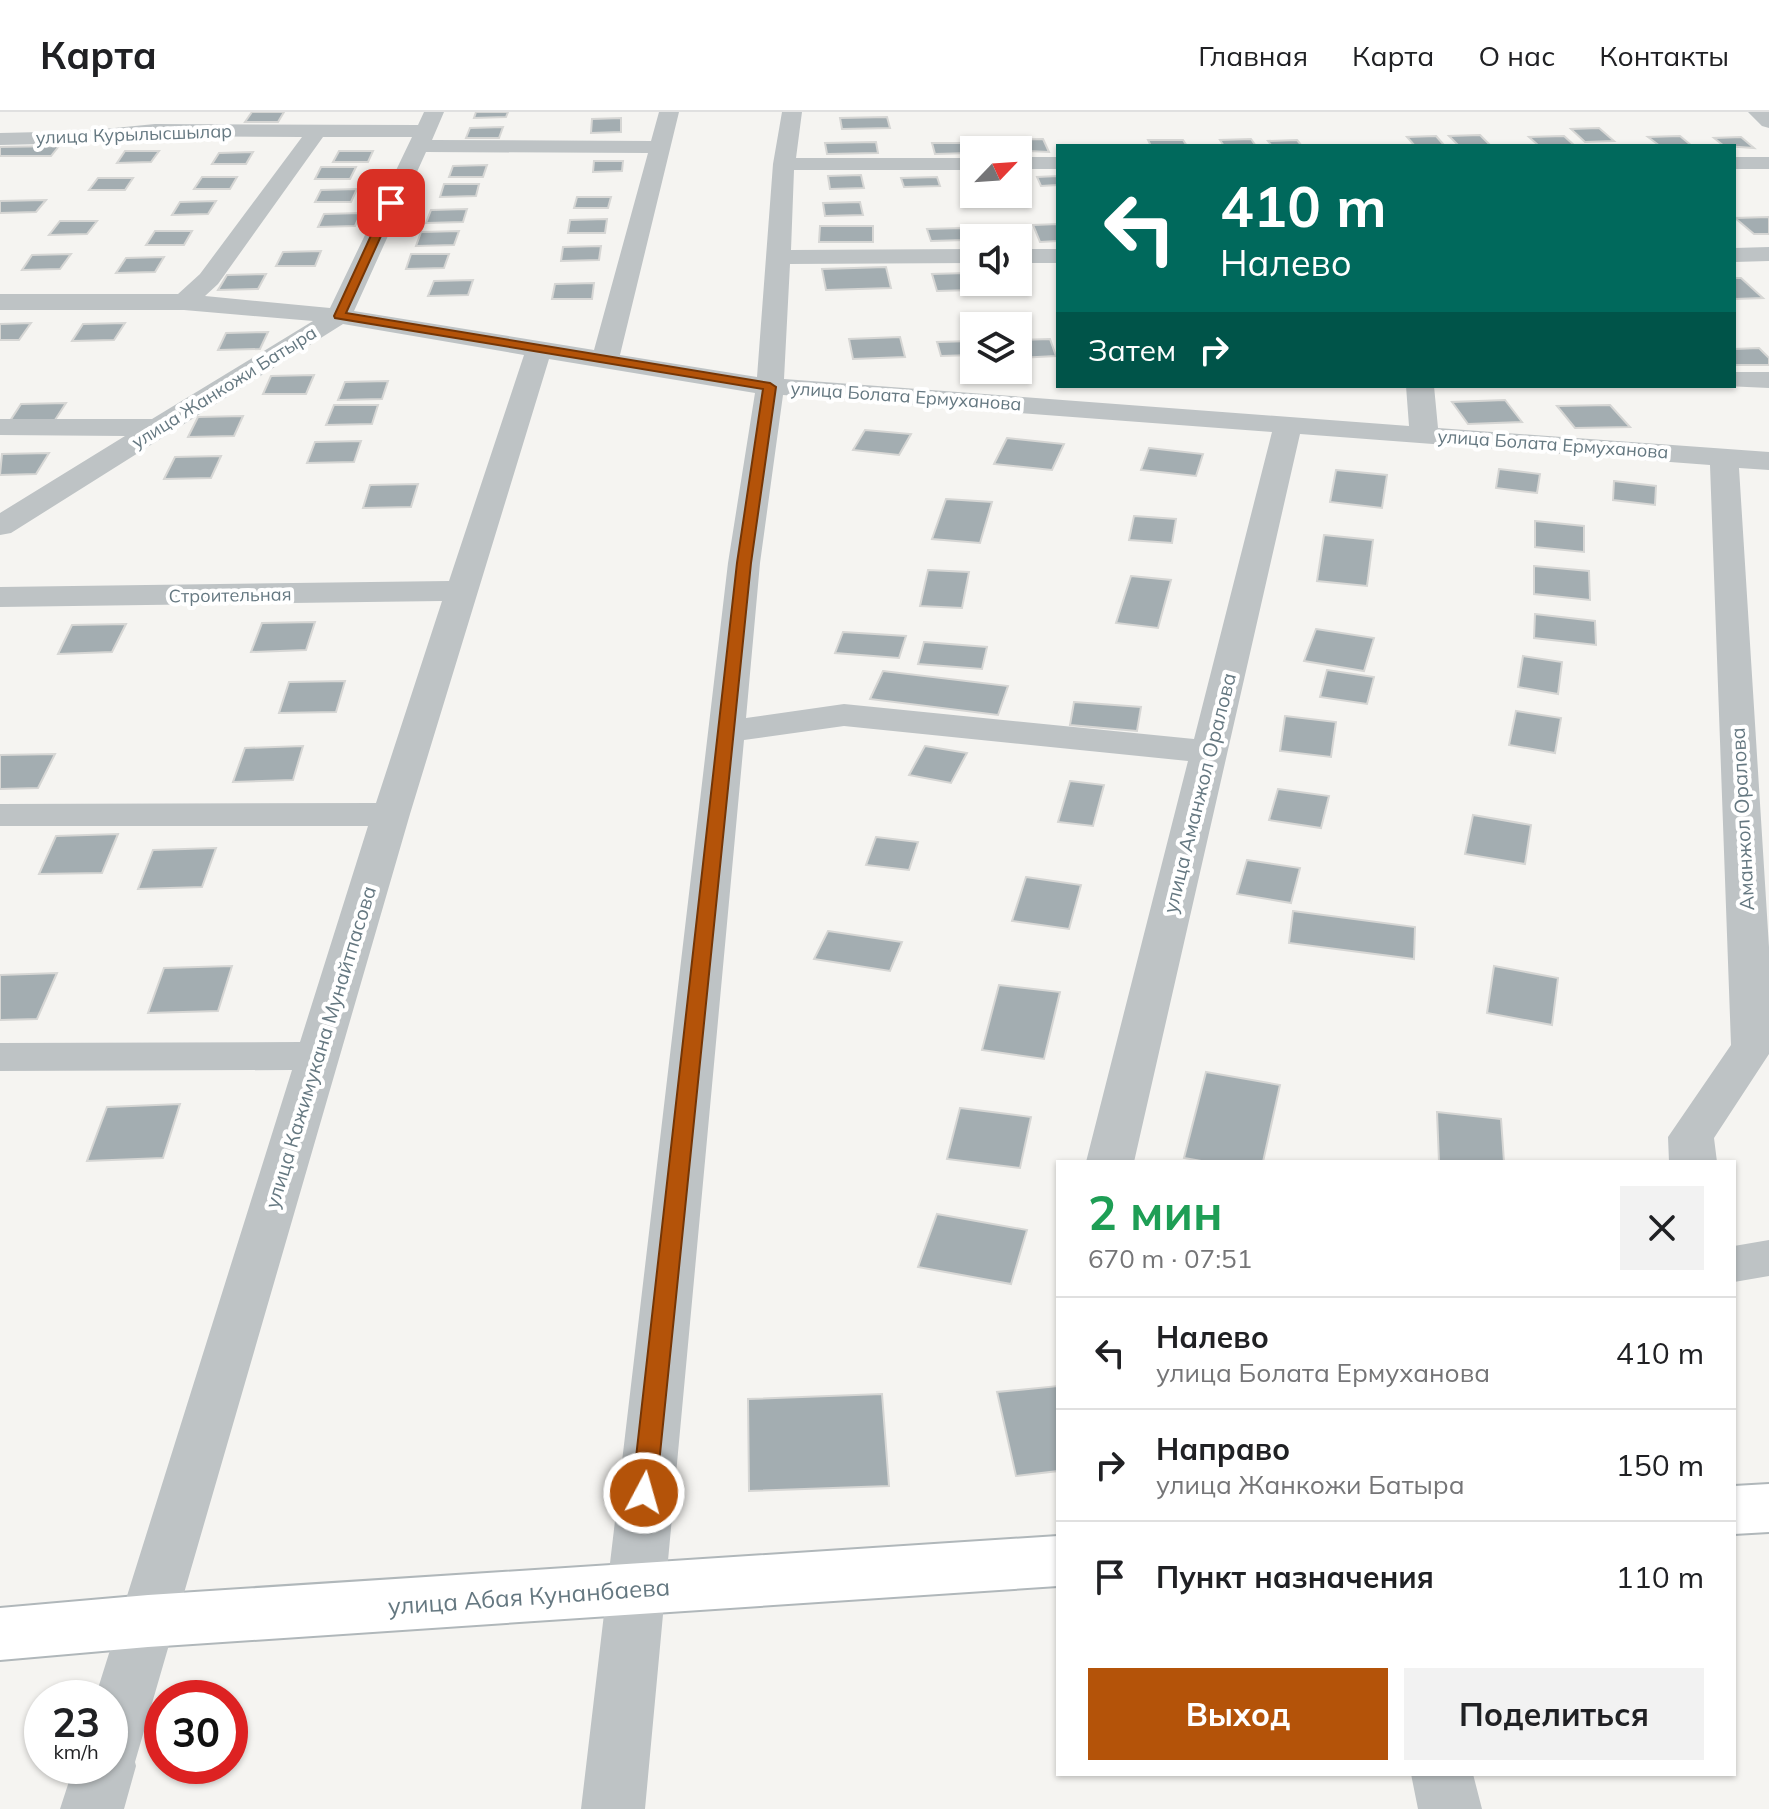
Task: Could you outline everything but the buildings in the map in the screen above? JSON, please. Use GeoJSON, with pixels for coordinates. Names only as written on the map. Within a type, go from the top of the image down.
{"type":"FeatureCollection","features":[{"type":"Feature","properties":{"kind":"street"},"geometry":{"type":"LineString","coordinates":[[605,360],[669,112]]}},
{"type":"Feature","properties":{"kind":"street"},"geometry":{"type":"LineString","coordinates":[[613,1809],[744,563],[770,387],[784,164],[792,112]]}},
{"type":"Feature","properties":{"kind":"street"},"geometry":{"type":"LineString","coordinates":[[1758,112],[1769,122]]}},
{"type":"Feature","properties":{"kind":"street","name":"улица Курылысшылар"},"geometry":{"type":"LineString","coordinates":[[0,139],[84,137],[155,130],[425,130],[658,147]]}},
{"type":"Feature","properties":{"kind":"street","name":"улица Жанкожи Батыра"},"geometry":{"type":"LineString","coordinates":[[0,526],[339,316],[425,130]]}},
{"type":"Feature","properties":{"kind":"street"},"geometry":{"type":"LineString","coordinates":[[184,302],[209,279],[316,132]]}},
{"type":"Feature","properties":{"kind":"street"},"geometry":{"type":"LineString","coordinates":[[1032,163],[1056,163]]}},
{"type":"Feature","properties":{"kind":"street"},"geometry":{"type":"LineString","coordinates":[[1736,163],[1769,163]]}},
{"type":"Feature","properties":{"kind":"street"},"geometry":{"type":"LineString","coordinates":[[784,164],[960,164]]}},
{"type":"Feature","properties":{"kind":"street"},"geometry":{"type":"LineString","coordinates":[[1736,255],[1769,254]]}},
{"type":"Feature","properties":{"kind":"street"},"geometry":{"type":"LineString","coordinates":[[777,257],[960,256]]}},
{"type":"Feature","properties":{"kind":"street"},"geometry":{"type":"LineString","coordinates":[[1032,256],[1056,256]]}},
{"type":"Feature","properties":{"kind":"street","name":"улица Болата Ермуханова"},"geometry":{"type":"LineString","coordinates":[[0,302],[184,302],[339,316],[770,387],[1769,461]]}},
{"type":"Feature","properties":{"kind":"street","name":"улица Кажимукана Мунайтпасова"},"geometry":{"type":"LineString","coordinates":[[128,1688],[391,814],[539,349]]}},
{"type":"Feature","properties":{"kind":"street"},"geometry":{"type":"LineString","coordinates":[[1736,380],[1769,380]]}},
{"type":"Feature","properties":{"kind":"street"},"geometry":{"type":"LineString","coordinates":[[1420,388],[1424,434]]}},
{"type":"Feature","properties":{"kind":"street","name":"улица Аманжол Оралова"},"geometry":{"type":"LineString","coordinates":[[1110,1160],[1288,423]]}},
{"type":"Feature","properties":{"kind":"street"},"geometry":{"type":"LineString","coordinates":[[0,427],[158,428]]}},
{"type":"Feature","properties":{"kind":"street","name":"Аманжол Оралова"},"geometry":{"type":"LineString","coordinates":[[1693,1160],[1691,1137],[1753,1045],[1724,457]]}},
{"type":"Feature","properties":{"kind":"street","name":"Строительная"},"geometry":{"type":"LineString","coordinates":[[0,597],[460,591]]}},
{"type":"Feature","properties":{"kind":"street"},"geometry":{"type":"LineString","coordinates":[[726,732],[844,715],[1209,752]]}},
{"type":"Feature","properties":{"kind":"street"},"geometry":{"type":"LineString","coordinates":[[0,815],[391,814]]}},
{"type":"Feature","properties":{"kind":"street"},"geometry":{"type":"LineString","coordinates":[[0,1057],[317,1056]]}},
{"type":"Feature","properties":{"kind":"street"},"geometry":{"type":"LineString","coordinates":[[1736,1510],[1769,1508]]}},
{"type":"Feature","properties":{"kind":"street","name":"улица Абая Кунанбаева"},"geometry":{"type":"LineString","coordinates":[[0,1634],[148,1621],[1056,1561]]}},
{"type":"Feature","properties":{"kind":"street"},"geometry":{"type":"LineString","coordinates":[[1442,1776],[1450,1809]]}},
{"type":"Feature","properties":{"kind":"street"},"geometry":{"type":"LineString","coordinates":[[92,1809],[100,1784]]}},
{"type":"Feature","properties":{"kind":"route"},"geometry":{"type":"LineString","coordinates":[[391,203],[339,316],[770,387],[744,563],[644,1493]]}}]}
